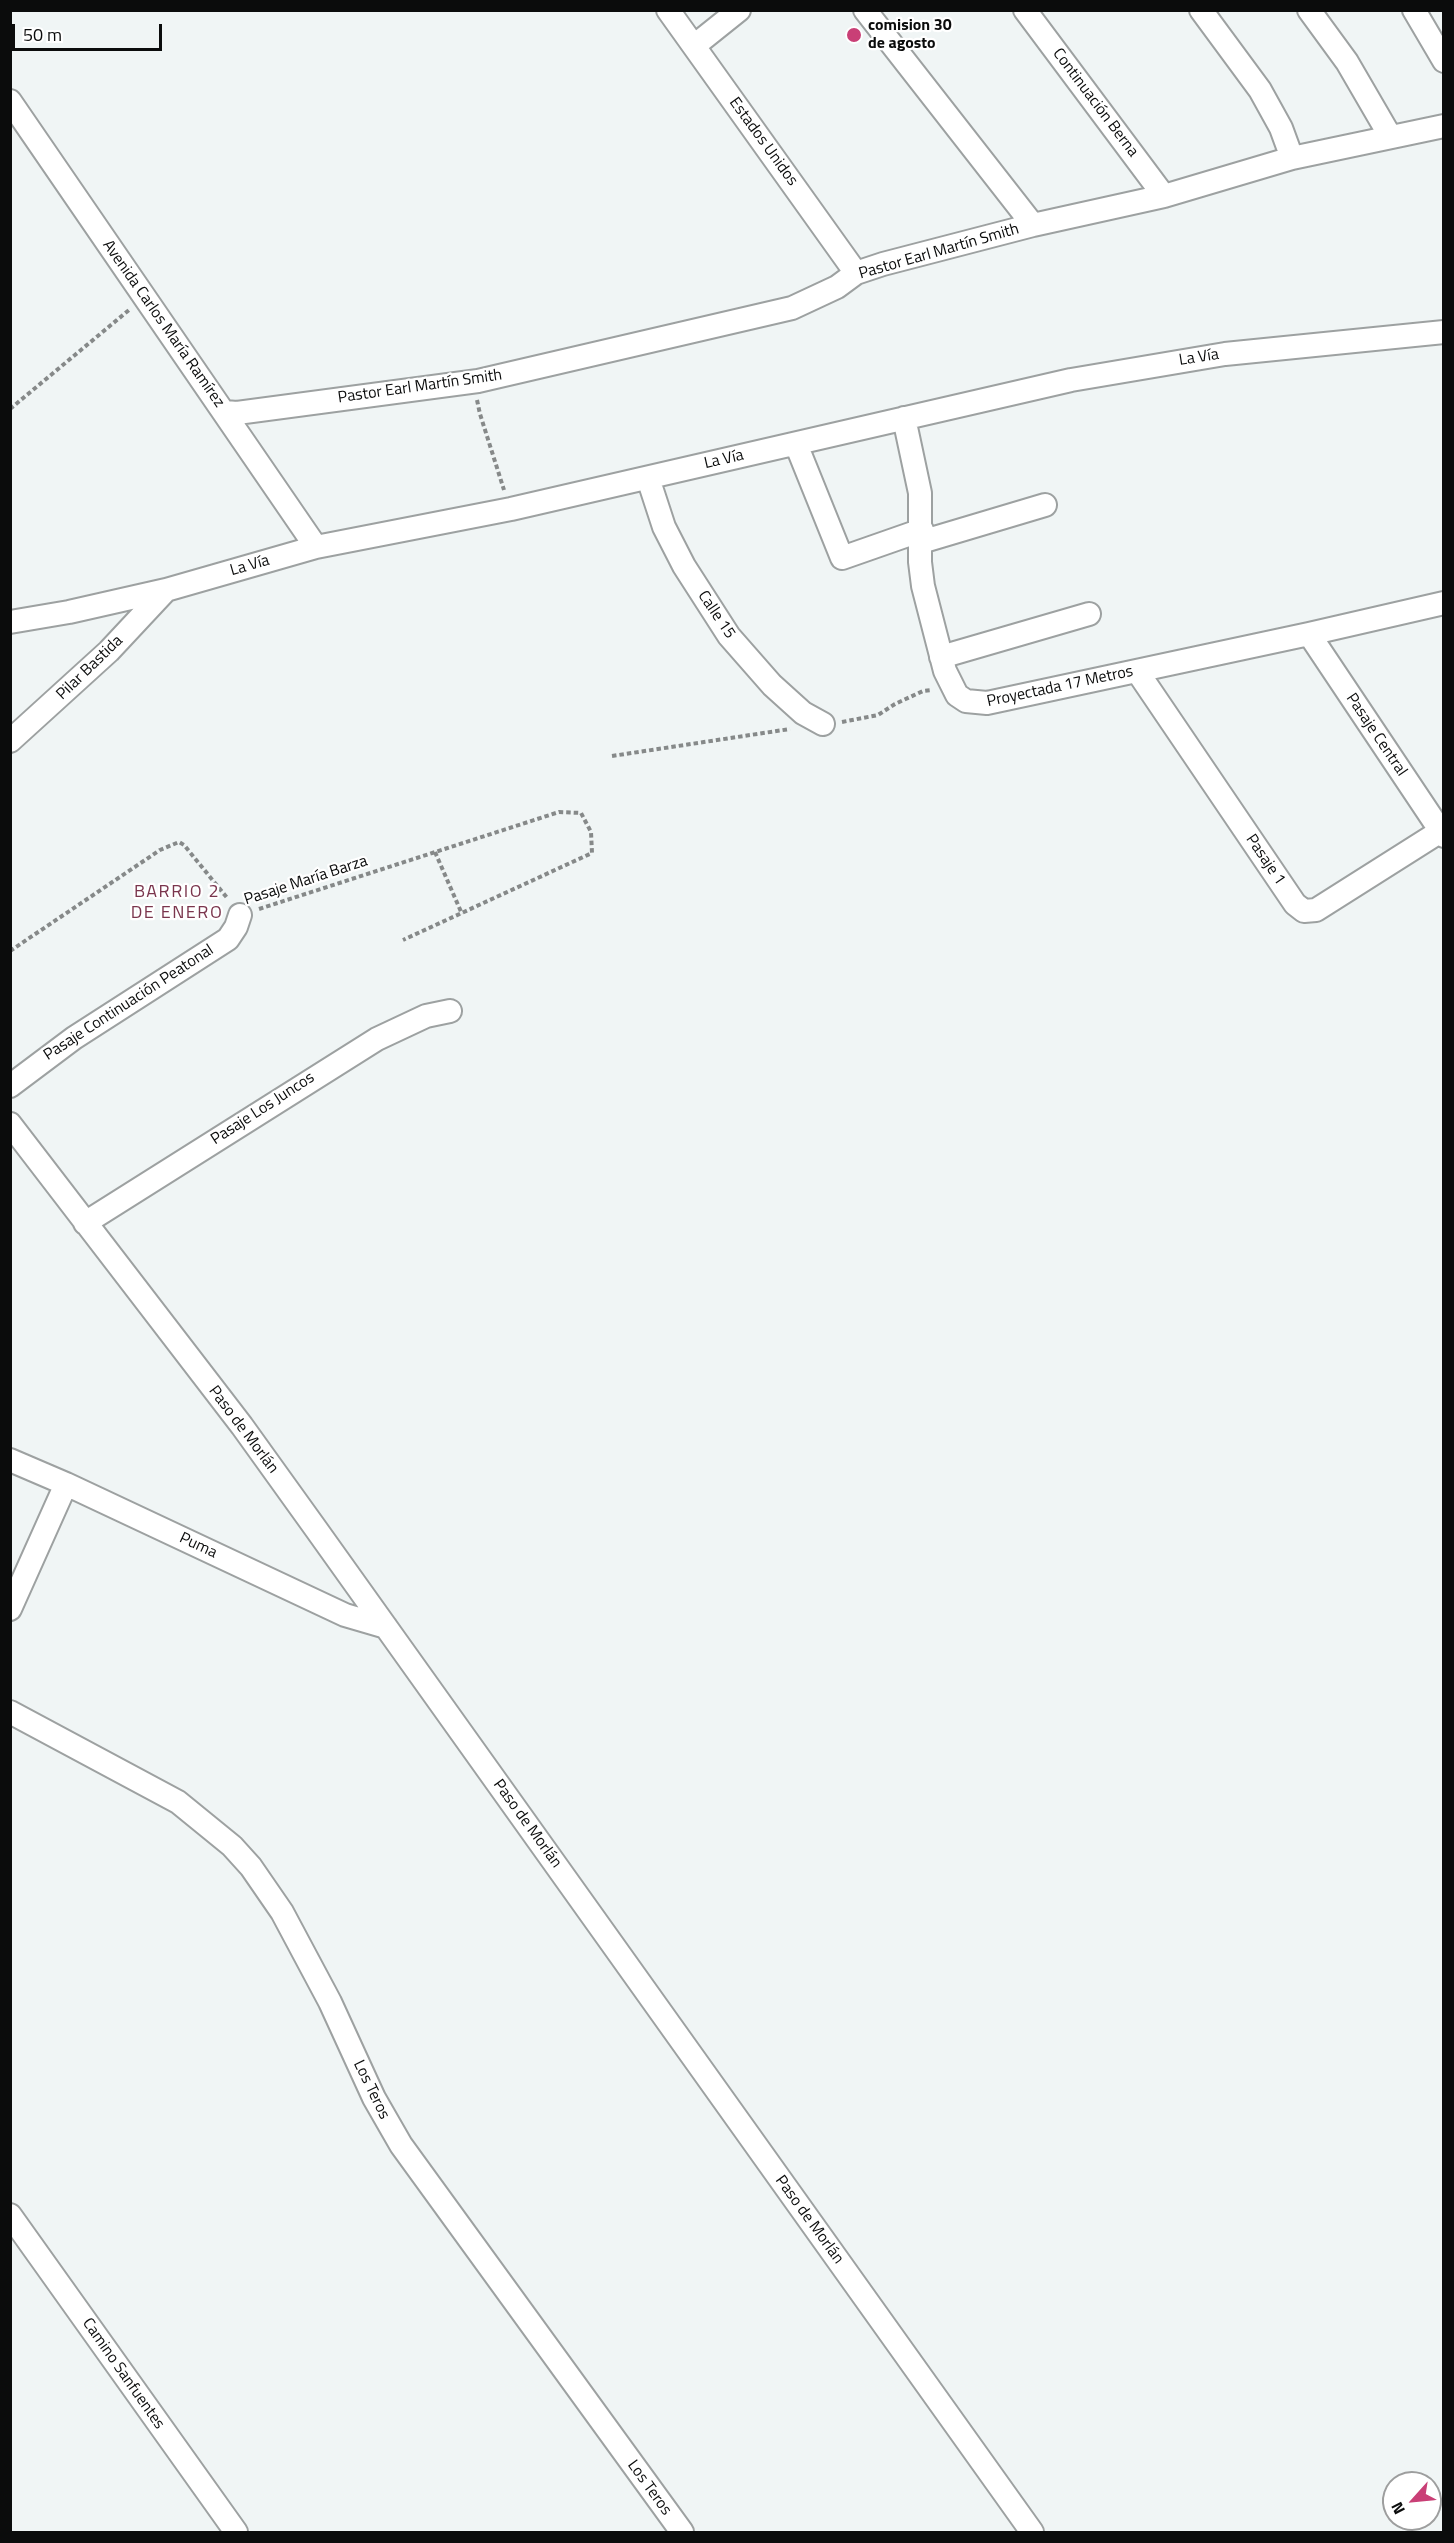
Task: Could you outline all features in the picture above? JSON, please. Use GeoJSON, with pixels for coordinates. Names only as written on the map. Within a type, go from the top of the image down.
{"type":"FeatureCollection","features":[{"type":"Feature","properties":{"kind":"street","name":"Estados Unidos"},"geometry":{"type":"LineString","coordinates":[[668,10],[856,273]]}},
{"type":"Feature","properties":{"kind":"street"},"geometry":{"type":"LineString","coordinates":[[694,46],[739,10]]}},
{"type":"Feature","properties":{"kind":"street"},"geometry":{"type":"LineString","coordinates":[[865,10],[1033,225]]}},
{"type":"Feature","properties":{"kind":"street","name":"Continuación Berna"},"geometry":{"type":"LineString","coordinates":[[1026,10],[1164,196]]}},
{"type":"Feature","properties":{"kind":"street"},"geometry":{"type":"LineString","coordinates":[[1201,10],[1260,90],[1281,128],[1292,158]]}},
{"type":"Feature","properties":{"kind":"street"},"geometry":{"type":"LineString","coordinates":[[1309,10],[1357,77],[1390,136]]}},
{"type":"Feature","properties":{"kind":"street"},"geometry":{"type":"LineString","coordinates":[[1414,10],[1443,61]]}},
{"type":"Feature","properties":{"kind":"street","name":"Avenida Carlos María Ramírez"},"geometry":{"type":"LineString","coordinates":[[10,101],[316,547]]}},
{"type":"Feature","properties":{"kind":"street","name":"Pastor Earl Martín Smith"},"geometry":{"type":"LineString","coordinates":[[225,412],[478,381],[792,308],[837,288],[856,273],[1033,225],[1164,196],[1292,158],[1443,126]]}},
{"type":"Feature","properties":{"kind":"street","name":"La Vía"},"geometry":{"type":"LineString","coordinates":[[10,622],[69,612],[166,590],[316,547],[511,509],[1071,380],[1204,357],[1290,346],[1443,332]]}},
{"type":"Feature","properties":{"kind":"street"},"geometry":{"type":"LineString","coordinates":[[904,418],[919,482],[923,586],[951,687]]}},
{"type":"Feature","properties":{"kind":"street"},"geometry":{"type":"LineString","coordinates":[[796,444],[842,558],[1045,505]]}},
{"type":"Feature","properties":{"kind":"street","name":"Calle 15"},"geometry":{"type":"LineString","coordinates":[[648,478],[664,527],[684,566],[729,636],[772,685],[803,713],[823,724]]}},
{"type":"Feature","properties":{"kind":"street","name":"Pilar Bastida"},"geometry":{"type":"LineString","coordinates":[[10,741],[109,651],[166,590]]}},
{"type":"Feature","properties":{"kind":"street","name":"Proyectada 17 Metros"},"geometry":{"type":"LineString","coordinates":[[951,687],[966,701],[987,703],[1443,603]]}},
{"type":"Feature","properties":{"kind":"street"},"geometry":{"type":"LineString","coordinates":[[941,657],[1089,614]]}},
{"type":"Feature","properties":{"kind":"street","name":"Pasaje Central"},"geometry":{"type":"LineString","coordinates":[[1309,634],[1442,832]]}},
{"type":"Feature","properties":{"kind":"street","name":"Pasaje 1"},"geometry":{"type":"LineString","coordinates":[[1137,671],[1295,904],[1304,911],[1316,910],[1442,832]]}},
{"type":"Feature","properties":{"kind":"street","name":"Pasaje Continuación Peatonal"},"geometry":{"type":"LineString","coordinates":[[10,1086],[74,1038],[228,939],[240,915]]}},
{"type":"Feature","properties":{"kind":"street","name":"Pasaje Los Juncos"},"geometry":{"type":"LineString","coordinates":[[85,1223],[376,1039],[426,1016],[450,1011]]}},
{"type":"Feature","properties":{"kind":"street","name":"Paso de Morlán"},"geometry":{"type":"LineString","coordinates":[[10,1124],[242,1426],[1032,2532]]}},
{"type":"Feature","properties":{"kind":"street","name":"Puma"},"geometry":{"type":"LineString","coordinates":[[10,1460],[345,1615],[386,1627]]}},
{"type":"Feature","properties":{"kind":"street"},"geometry":{"type":"LineString","coordinates":[[10,1609],[66,1484]]}},
{"type":"Feature","properties":{"kind":"street","name":"Los Teros"},"geometry":{"type":"LineString","coordinates":[[10,1713],[178,1802],[232,1846],[251,1868],[282,1912],[330,2002],[374,2098],[401,2145],[682,2532]]}},
{"type":"Feature","properties":{"kind":"street","name":"Camino Sanfuentes"},"geometry":{"type":"LineString","coordinates":[[10,2215],[236,2532]]}},
{"type":"Feature","properties":{"kind":"path"},"geometry":{"type":"LineString","coordinates":[[10,409],[144,298]]}},
{"type":"Feature","properties":{"kind":"path"},"geometry":{"type":"LineString","coordinates":[[478,381],[480,414],[511,509]]}},
{"type":"Feature","properties":{"kind":"path"},"geometry":{"type":"LineString","coordinates":[[612,756],[878,715],[923,691],[951,687]]}},
{"type":"Feature","properties":{"kind":"path","name":"Pasaje María Barza"},"geometry":{"type":"LineString","coordinates":[[10,951],[160,850],[179,842],[184,845],[240,915],[560,812],[580,813],[591,832],[592,853],[462,914]]}},
{"type":"Feature","properties":{"kind":"path"},"geometry":{"type":"LineString","coordinates":[[403,940],[462,914],[435,852]]}},
{"type":"Feature","properties":{"kind":"place","name":"comision 30 de agosto"},"geometry":{"type":"Point","coordinates":[854,35]}},
{"type":"Feature","properties":{"kind":"district","name":"BARRIO 2 DE ENERO"},"geometry":{"type":"Point","coordinates":[177,903]}}]}
